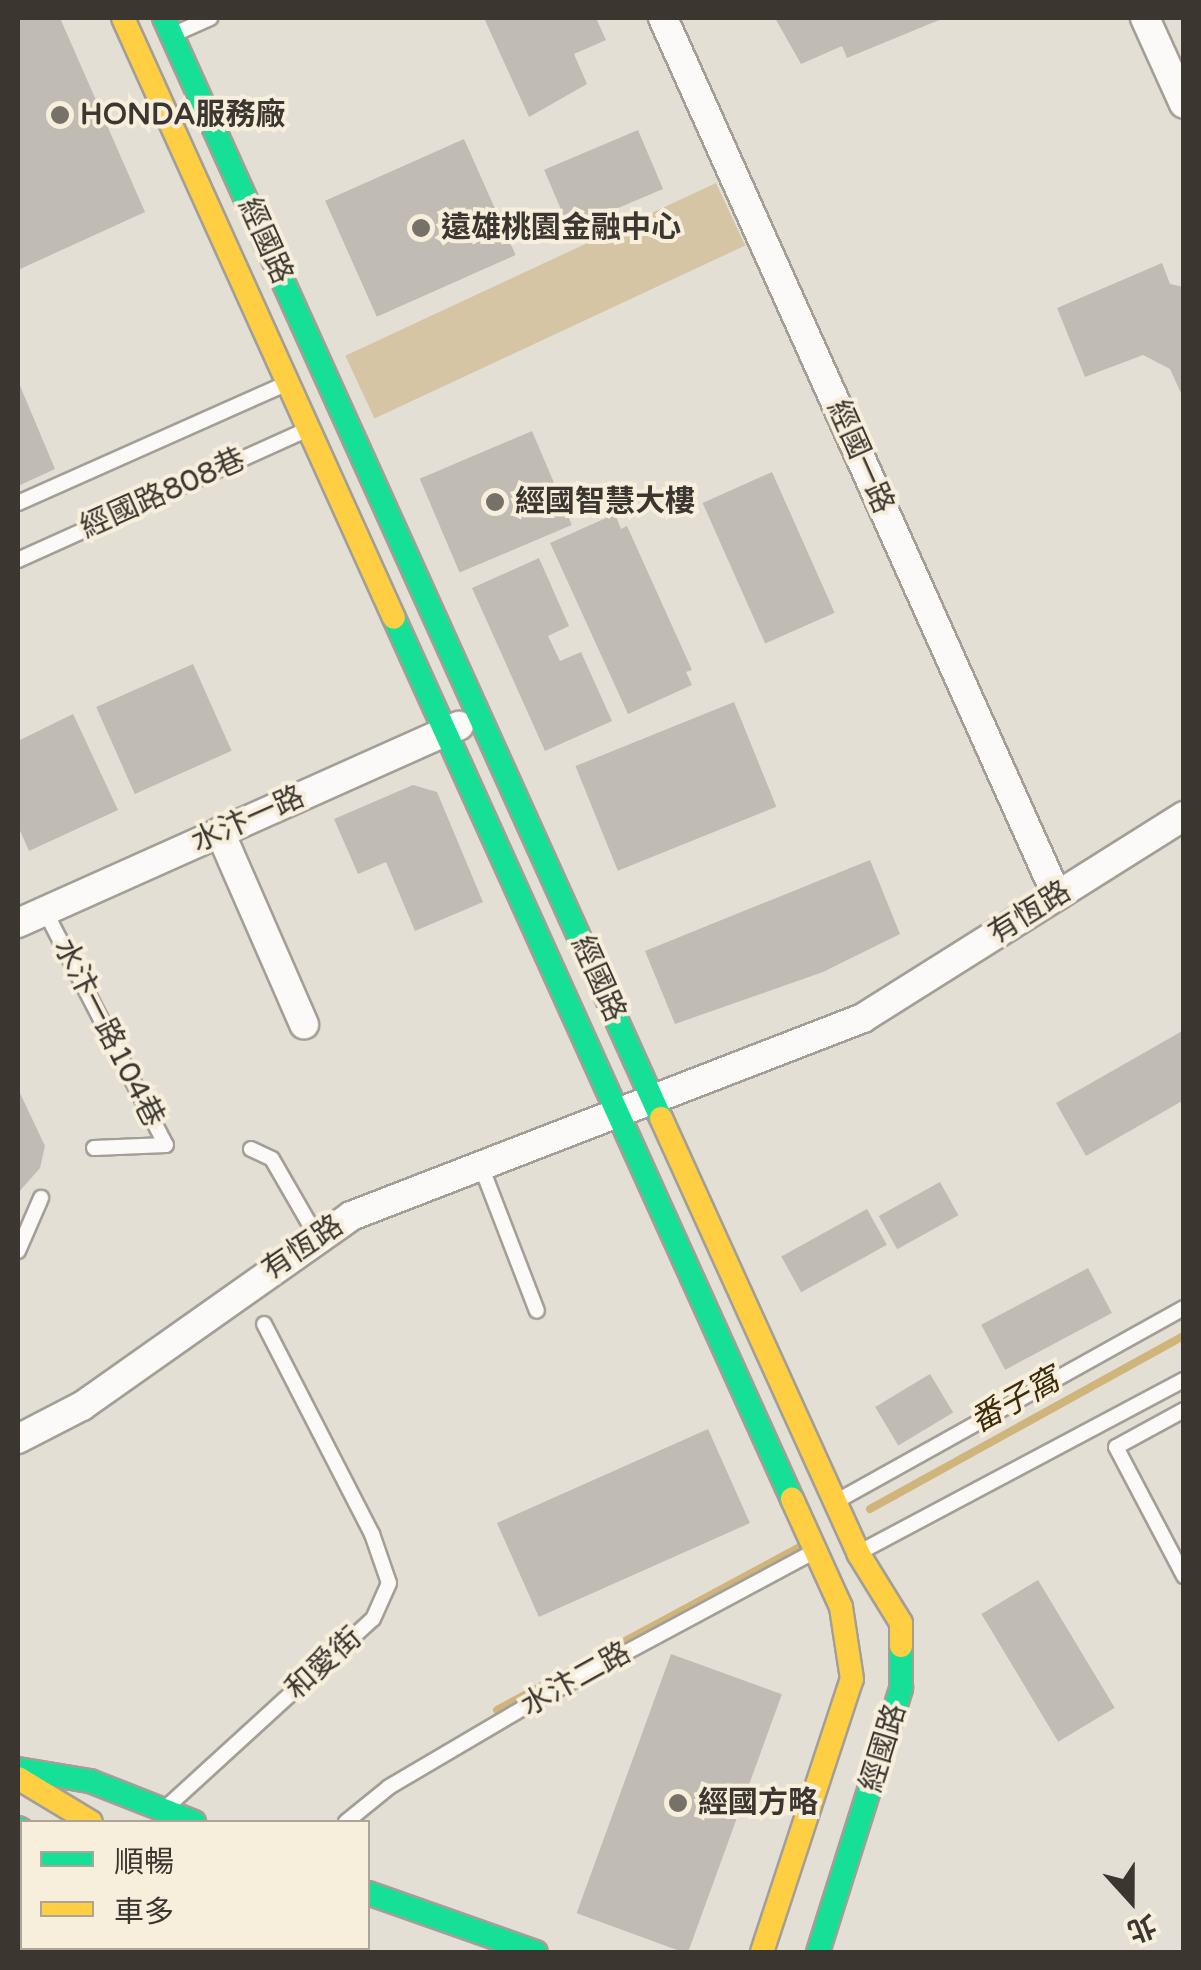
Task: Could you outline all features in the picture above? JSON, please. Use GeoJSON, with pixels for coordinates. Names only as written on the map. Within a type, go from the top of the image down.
{"type":"FeatureCollection","features":[{"type":"Feature","properties":{"kind":"street","name":"經國路"},"geometry":{"type":"LineString","coordinates":[[123,18],[840,1607],[852,1679],[762,1952]]}},
{"type":"Feature","properties":{"kind":"street","name":"經國一路"},"geometry":{"type":"LineString","coordinates":[[663,18],[1057,896]]}},
{"type":"Feature","properties":{"kind":"street"},"geometry":{"type":"LineString","coordinates":[[1155,21],[1184,104]]}},
{"type":"Feature","properties":{"kind":"street","name":"經國路"},"geometry":{"type":"LineString","coordinates":[[168,26],[834,1502],[858,1553],[900,1623],[901,1688],[818,1952]]}},
{"type":"Feature","properties":{"kind":"street","name":"水汴一路"},"geometry":{"type":"LineString","coordinates":[[18,923],[478,717]]}},
{"type":"Feature","properties":{"kind":"street","name":"有恆路"},"geometry":{"type":"LineString","coordinates":[[18,1438],[82,1406],[316,1237],[351,1216],[864,1018],[1184,816]]}},
{"type":"Feature","properties":{"kind":"street"},"geometry":{"type":"LineString","coordinates":[[220,832],[304,1024]]}},
{"type":"Feature","properties":{"kind":"street"},"geometry":{"type":"LineString","coordinates":[[18,1768],[90,1781],[189,1820]]}},
{"type":"Feature","properties":{"kind":"street"},"geometry":{"type":"LineString","coordinates":[[18,1778],[84,1820]]}},
{"type":"Feature","properties":{"kind":"street"},"geometry":{"type":"LineString","coordinates":[[370,1894],[536,1952]]}},
{"type":"Feature","properties":{"kind":"street"},"geometry":{"type":"LineString","coordinates":[[834,1897],[845,1934]]}},
{"type":"Feature","properties":{"kind":"lane"},"geometry":{"type":"LineString","coordinates":[[168,26],[210,18]]}},
{"type":"Feature","properties":{"kind":"lane","name":"經國路808巷"},"geometry":{"type":"LineString","coordinates":[[18,503],[287,382]]}},
{"type":"Feature","properties":{"kind":"lane","name":"經國路808巷"},"geometry":{"type":"LineString","coordinates":[[18,560],[308,428]]}},
{"type":"Feature","properties":{"kind":"lane","name":"水汴一路104巷"},"geometry":{"type":"LineString","coordinates":[[45,911],[166,1145],[94,1148]]}},
{"type":"Feature","properties":{"kind":"lane"},"geometry":{"type":"LineString","coordinates":[[251,1149],[272,1159],[316,1237]]}},
{"type":"Feature","properties":{"kind":"lane"},"geometry":{"type":"LineString","coordinates":[[481,1166],[537,1311]]}},
{"type":"Feature","properties":{"kind":"lane"},"geometry":{"type":"LineString","coordinates":[[18,1251],[41,1198]]}},
{"type":"Feature","properties":{"kind":"lane"},"geometry":{"type":"LineString","coordinates":[[1184,1308],[834,1502],[814,1551],[858,1553],[1184,1380]]}},
{"type":"Feature","properties":{"kind":"lane","name":"和愛街"},"geometry":{"type":"LineString","coordinates":[[165,1810],[374,1619],[390,1583],[372,1534],[264,1324]]}},
{"type":"Feature","properties":{"kind":"lane"},"geometry":{"type":"LineString","coordinates":[[1184,1410],[1116,1446],[1184,1576]]}},
{"type":"Feature","properties":{"kind":"lane","name":"水汴二路"},"geometry":{"type":"LineString","coordinates":[[348,1820],[389,1787],[528,1704],[814,1551]]}},
{"type":"Feature","properties":{"kind":"shaded area"},"geometry":{"type":"Polygon","coordinates":[[[716,183],[745,246],[374,418],[345,356],[716,183]]]}},
{"type":"Feature","properties":{"kind":"building","name":"HONDA服務廠"},"geometry":{"type":"Polygon","coordinates":[[[18,18],[60,18],[145,212],[18,270],[18,18]]]}},
{"type":"Feature","properties":{"kind":"building"},"geometry":{"type":"Polygon","coordinates":[[[484,18],[596,18],[606,40],[574,54],[587,84],[529,117],[484,18]]]}},
{"type":"Feature","properties":{"kind":"building"},"geometry":{"type":"Polygon","coordinates":[[[775,18],[944,18],[847,58],[842,46],[801,64],[775,18]]]}},
{"type":"Feature","properties":{"kind":"building"},"geometry":{"type":"Polygon","coordinates":[[[638,130],[663,189],[569,229],[544,170],[638,130]]]}},
{"type":"Feature","properties":{"kind":"building","name":"遠雄桃園金融中心"},"geometry":{"type":"Polygon","coordinates":[[[464,139],[516,255],[377,317],[325,201],[464,139]]]}},
{"type":"Feature","properties":{"kind":"building"},"geometry":{"type":"Polygon","coordinates":[[[1162,263],[1170,284],[1184,287],[1184,400],[1170,369],[1143,355],[1085,377],[1057,308],[1162,263]]]}},
{"type":"Feature","properties":{"kind":"building"},"geometry":{"type":"Polygon","coordinates":[[[18,381],[55,469],[18,486],[18,381]]]}},
{"type":"Feature","properties":{"kind":"building","name":"經國智慧大樓"},"geometry":{"type":"Polygon","coordinates":[[[532,431],[572,525],[460,573],[420,479],[532,431]]]}},
{"type":"Feature","properties":{"kind":"building"},"geometry":{"type":"Polygon","coordinates":[[[772,472],[835,613],[765,644],[703,503],[772,472]]]}},
{"type":"Feature","properties":{"kind":"building"},"geometry":{"type":"Polygon","coordinates":[[[615,514],[621,529],[627,526],[692,670],[686,672],[692,685],[628,714],[550,543],[615,514]]]}},
{"type":"Feature","properties":{"kind":"building"},"geometry":{"type":"Polygon","coordinates":[[[539,558],[569,626],[548,636],[560,661],[581,652],[612,721],[545,751],[472,588],[539,558]]]}},
{"type":"Feature","properties":{"kind":"building"},"geometry":{"type":"Polygon","coordinates":[[[193,664],[232,751],[135,794],[96,707],[193,664]]]}},
{"type":"Feature","properties":{"kind":"building"},"geometry":{"type":"Polygon","coordinates":[[[734,702],[776,807],[618,871],[575,766],[734,702]]]}},
{"type":"Feature","properties":{"kind":"building"},"geometry":{"type":"Polygon","coordinates":[[[73,714],[118,810],[29,851],[18,826],[18,741],[73,714]]]}},
{"type":"Feature","properties":{"kind":"building"},"geometry":{"type":"Polygon","coordinates":[[[413,785],[437,792],[483,902],[415,931],[386,862],[358,874],[334,819],[413,785]]]}},
{"type":"Feature","properties":{"kind":"building"},"geometry":{"type":"Polygon","coordinates":[[[870,860],[900,934],[823,972],[675,1024],[645,951],[870,860]]]}},
{"type":"Feature","properties":{"kind":"building"},"geometry":{"type":"Polygon","coordinates":[[[1184,1030],[1184,1100],[1086,1156],[1056,1103],[1184,1030]]]}},
{"type":"Feature","properties":{"kind":"building"},"geometry":{"type":"Polygon","coordinates":[[[18,1089],[45,1146],[40,1168],[18,1193],[18,1089]]]}},
{"type":"Feature","properties":{"kind":"building"},"geometry":{"type":"Polygon","coordinates":[[[940,1182],[958,1215],[897,1249],[879,1216],[940,1182]]]}},
{"type":"Feature","properties":{"kind":"building"},"geometry":{"type":"Polygon","coordinates":[[[867,1209],[887,1245],[801,1292],[781,1257],[867,1209]]]}},
{"type":"Feature","properties":{"kind":"building"},"geometry":{"type":"Polygon","coordinates":[[[1088,1268],[1112,1313],[1005,1370],[981,1325],[1088,1268]]]}},
{"type":"Feature","properties":{"kind":"building"},"geometry":{"type":"Polygon","coordinates":[[[930,1374],[953,1413],[898,1446],[875,1407],[930,1374]]]}},
{"type":"Feature","properties":{"kind":"building"},"geometry":{"type":"Polygon","coordinates":[[[708,1429],[750,1523],[539,1617],[497,1523],[708,1429]]]}},
{"type":"Feature","properties":{"kind":"building"},"geometry":{"type":"Polygon","coordinates":[[[1038,1580],[1115,1708],[1058,1742],[981,1614],[1038,1580]]]}},
{"type":"Feature","properties":{"kind":"building","name":"經國方略"},"geometry":{"type":"Polygon","coordinates":[[[671,1654],[782,1694],[688,1952],[577,1913],[671,1654]]]}},
{"type":"Feature","properties":{"kind":"waterway","name":"番子窩"},"geometry":{"type":"LineString","coordinates":[[870,1509],[1184,1336]]}},
{"type":"Feature","properties":{"kind":"waterway","name":"番子窩"},"geometry":{"type":"LineString","coordinates":[[497,1710],[802,1546]]}},
{"type":"Feature","properties":{"kind":"traffic: fast"},"geometry":{"type":"LineString","coordinates":[[164,18],[661,1118]]}},
{"type":"Feature","properties":{"kind":"traffic: fast"},"geometry":{"type":"LineString","coordinates":[[394,618],[792,1499]]}},
{"type":"Feature","properties":{"kind":"traffic: fast"},"geometry":{"type":"LineString","coordinates":[[818,1952],[901,1688],[901,1646]]}},
{"type":"Feature","properties":{"kind":"traffic: fast"},"geometry":{"type":"LineString","coordinates":[[18,1769],[90,1781],[189,1820]]}},
{"type":"Feature","properties":{"kind":"traffic: fast"},"geometry":{"type":"LineString","coordinates":[[370,1894],[536,1952]]}},
{"type":"Feature","properties":{"kind":"traffic: fast"},"geometry":{"type":"LineString","coordinates":[[252,1950],[259,1952]]}},
{"type":"Feature","properties":{"kind":"traffic: fast"},"geometry":{"type":"LineString","coordinates":[[348,1950],[354,1952]]}},
{"type":"Feature","properties":{"kind":"traffic: slow"},"geometry":{"type":"LineString","coordinates":[[123,18],[394,618]]}},
{"type":"Feature","properties":{"kind":"traffic: slow"},"geometry":{"type":"LineString","coordinates":[[661,1118],[858,1553],[901,1623],[901,1646]]}},
{"type":"Feature","properties":{"kind":"traffic: slow"},"geometry":{"type":"LineString","coordinates":[[762,1952],[852,1679],[841,1607],[792,1499]]}},
{"type":"Feature","properties":{"kind":"traffic: slow"},"geometry":{"type":"LineString","coordinates":[[18,1778],[88,1820]]}},
{"type":"Feature","properties":{"kind":"place","name":"HONDA服務廠"},"geometry":{"type":"Point","coordinates":[60,115]}},
{"type":"Feature","properties":{"kind":"place","name":"遠雄桃園金融中心"},"geometry":{"type":"Point","coordinates":[421,228]}},
{"type":"Feature","properties":{"kind":"place","name":"經國智慧大樓"},"geometry":{"type":"Point","coordinates":[495,502]}},
{"type":"Feature","properties":{"kind":"place","name":"經國方略"},"geometry":{"type":"Point","coordinates":[678,1803]}}]}
